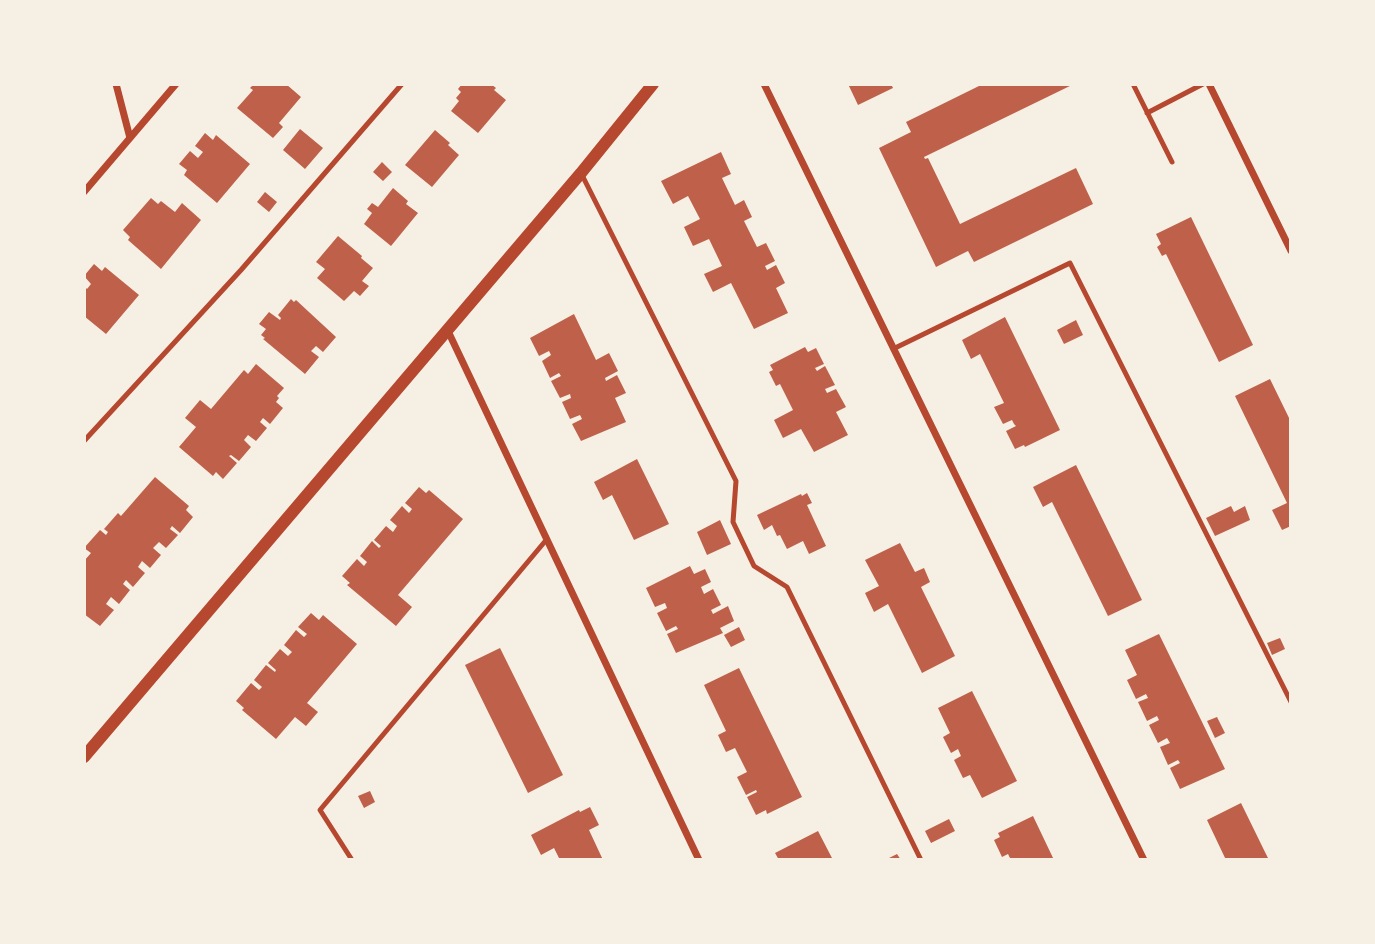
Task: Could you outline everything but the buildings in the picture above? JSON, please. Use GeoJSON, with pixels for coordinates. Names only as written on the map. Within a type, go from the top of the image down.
{"type":"FeatureCollection","features":[{"type":"Feature","properties":{"kind":"street"},"geometry":{"type":"LineString","coordinates":[[116,84],[130,138]]}},
{"type":"Feature","properties":{"kind":"street"},"geometry":{"type":"LineString","coordinates":[[84,192],[176,84]]}},
{"type":"Feature","properties":{"kind":"street"},"geometry":{"type":"LineString","coordinates":[[84,757],[581,173],[653,84]]}},
{"type":"Feature","properties":{"kind":"street"},"geometry":{"type":"LineString","coordinates":[[764,84],[1144,860]]}},
{"type":"Feature","properties":{"kind":"street"},"geometry":{"type":"LineString","coordinates":[[1209,84],[1291,251]]}},
{"type":"Feature","properties":{"kind":"street"},"geometry":{"type":"LineString","coordinates":[[447,328],[699,860]]}},
{"type":"Feature","properties":{"kind":"lane"},"geometry":{"type":"LineString","coordinates":[[84,442],[241,270],[401,84]]}},
{"type":"Feature","properties":{"kind":"lane"},"geometry":{"type":"LineString","coordinates":[[1133,84],[1172,162]]}},
{"type":"Feature","properties":{"kind":"lane"},"geometry":{"type":"LineString","coordinates":[[1147,113],[1203,84]]}},
{"type":"Feature","properties":{"kind":"lane"},"geometry":{"type":"LineString","coordinates":[[581,173],[736,481],[733,522],[754,566],[787,587],[921,860]]}},
{"type":"Feature","properties":{"kind":"lane"},"geometry":{"type":"LineString","coordinates":[[893,349],[1070,263],[1291,702]]}},
{"type":"Feature","properties":{"kind":"lane"},"geometry":{"type":"LineString","coordinates":[[352,860],[320,810],[547,539]]}}]}
